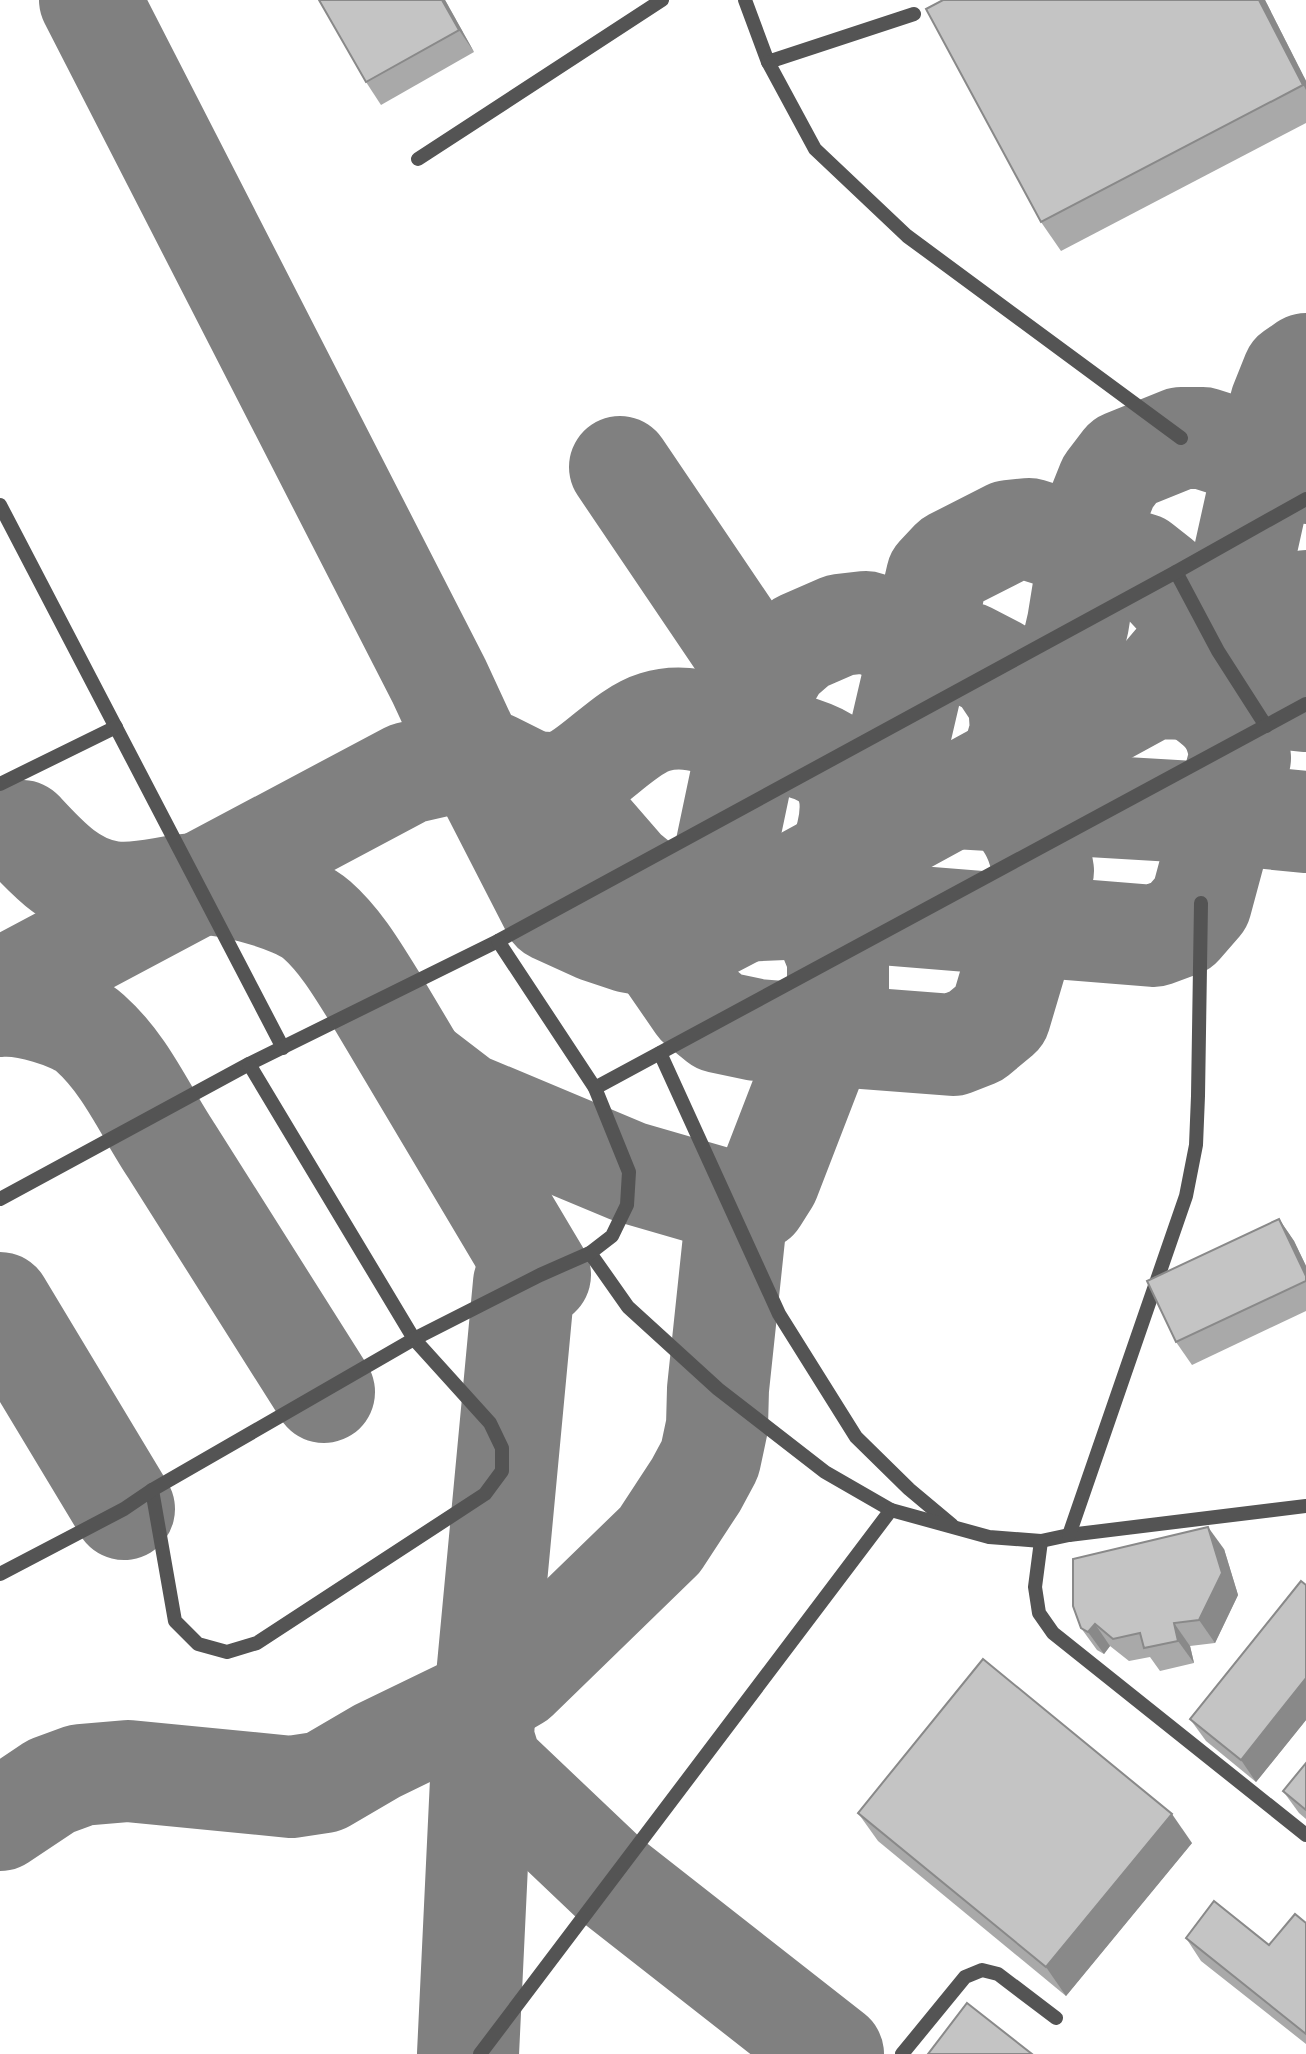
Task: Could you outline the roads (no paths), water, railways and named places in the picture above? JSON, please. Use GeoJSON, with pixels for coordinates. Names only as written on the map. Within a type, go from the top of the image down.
{"type":"FeatureCollection","features":[{"type":"Feature","properties":{"kind":"lane"},"geometry":{"type":"LineString","coordinates":[[418,159],[663,0]]}},
{"type":"Feature","properties":{"kind":"lane"},"geometry":{"type":"LineString","coordinates":[[745,0],[768,62],[815,149],[907,236],[1181,438]]}},
{"type":"Feature","properties":{"kind":"lane"},"geometry":{"type":"LineString","coordinates":[[768,62],[914,13]]}},
{"type":"Feature","properties":{"kind":"lane"},"geometry":{"type":"LineString","coordinates":[[0,1199],[249,1064],[498,941],[1306,499]]}},
{"type":"Feature","properties":{"kind":"lane"},"geometry":{"type":"LineString","coordinates":[[0,505],[283,1048]]}},
{"type":"Feature","properties":{"kind":"lane"},"geometry":{"type":"LineString","coordinates":[[1176,572],[1218,651],[1266,726]]}},
{"type":"Feature","properties":{"kind":"lane"},"geometry":{"type":"LineString","coordinates":[[595,1088],[1306,704]]}},
{"type":"Feature","properties":{"kind":"lane"},"geometry":{"type":"LineString","coordinates":[[0,784],[116,727]]}},
{"type":"Feature","properties":{"kind":"lane"},"geometry":{"type":"LineString","coordinates":[[1069,1535],[1186,1196],[1196,1145],[1201,903]]}},
{"type":"Feature","properties":{"kind":"lane"},"geometry":{"type":"LineString","coordinates":[[0,1574],[124,1509],[152,1490],[414,1339],[540,1275],[590,1253],[611,1236],[626,1205],[629,1172],[595,1088],[498,941]]}},
{"type":"Feature","properties":{"kind":"lane"},"geometry":{"type":"LineString","coordinates":[[660,1053],[786,1325],[856,1437],[900,1482],[955,1528]]}},
{"type":"Feature","properties":{"kind":"lane"},"geometry":{"type":"LineString","coordinates":[[152,1490],[174,1620],[198,1644],[227,1651],[257,1643],[485,1494],[502,1471],[502,1448],[490,1423],[414,1339],[249,1064]]}},
{"type":"Feature","properties":{"kind":"lane"},"geometry":{"type":"LineString","coordinates":[[590,1253],[628,1307],[718,1389],[825,1472],[891,1510],[989,1537],[1041,1541],[1069,1535],[1306,1506]]}},
{"type":"Feature","properties":{"kind":"lane"},"geometry":{"type":"LineString","coordinates":[[480,2054],[891,1510]]}},
{"type":"Feature","properties":{"kind":"lane"},"geometry":{"type":"LineString","coordinates":[[1041,1541],[1035,1587],[1039,1613],[1052,1633],[1306,1835]]}},
{"type":"Feature","properties":{"kind":"lane"},"geometry":{"type":"LineString","coordinates":[[902,2054],[965,1976],[982,1970],[998,1974],[1055,2018]]}}]}
